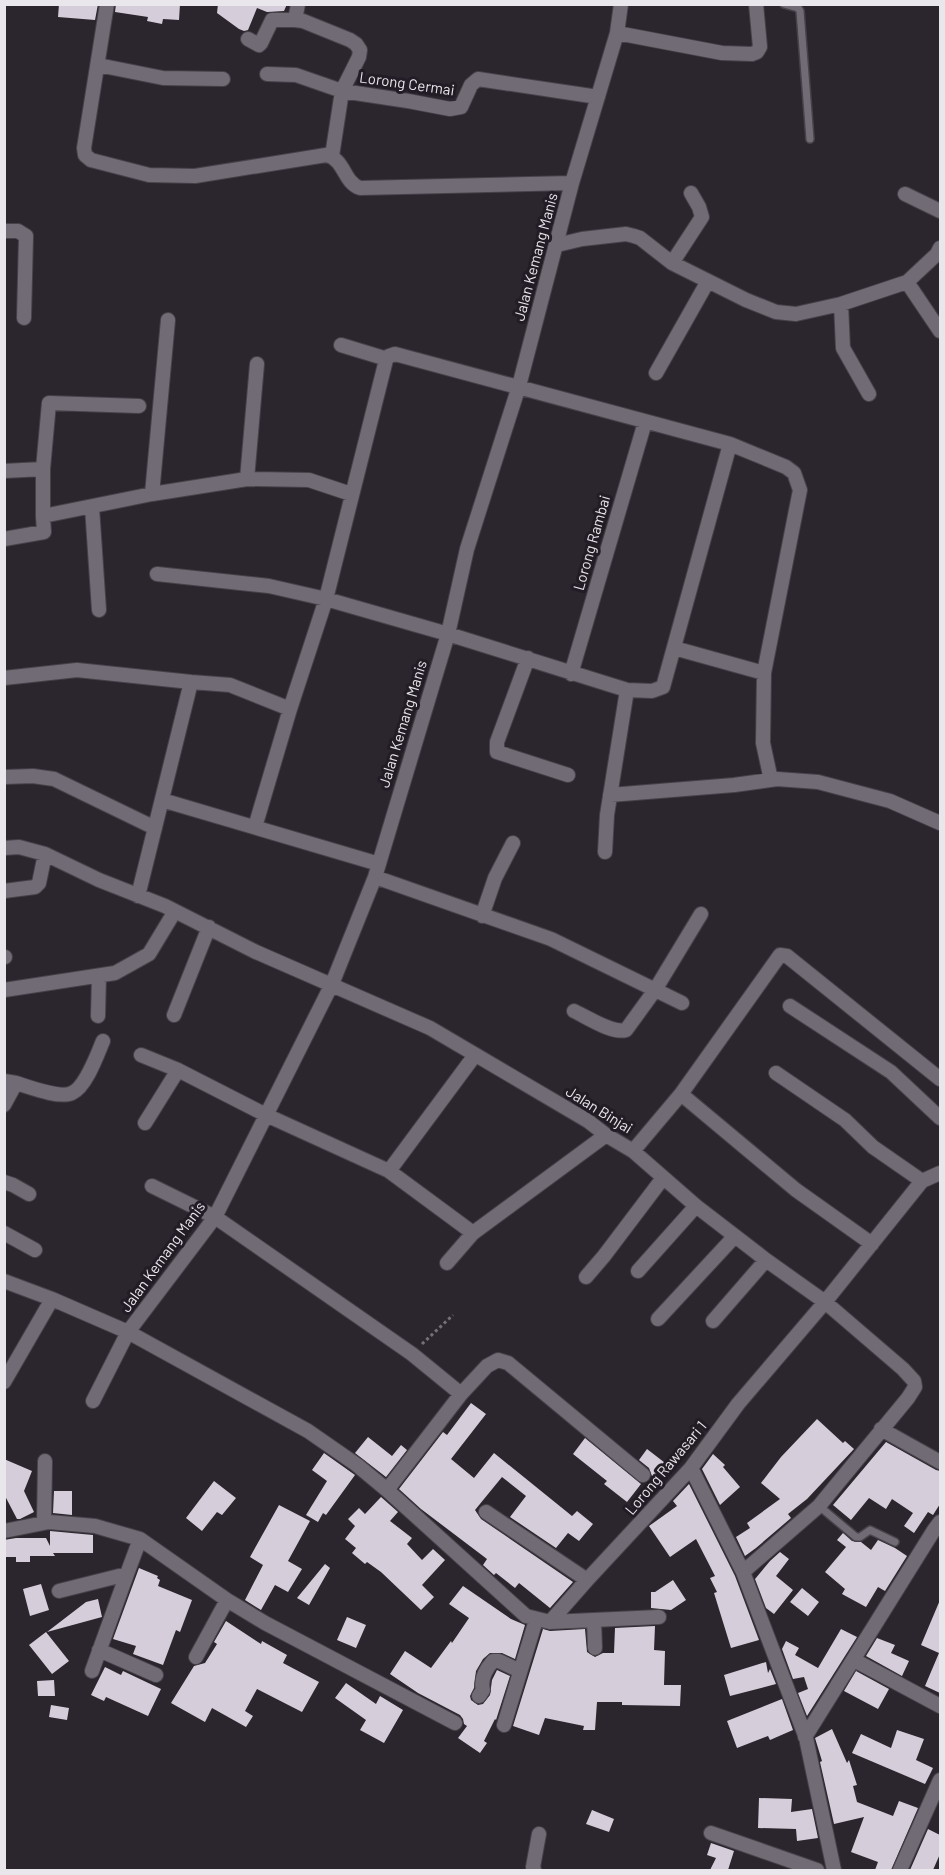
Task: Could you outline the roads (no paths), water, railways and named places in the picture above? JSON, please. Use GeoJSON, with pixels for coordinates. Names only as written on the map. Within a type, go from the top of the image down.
{"type":"FeatureCollection","features":[{"type":"Feature","properties":{"kind":"street"},"geometry":{"type":"LineString","coordinates":[[107,4],[84,148],[85,155],[91,160],[150,175],[195,176],[321,155],[332,156],[341,165],[351,183],[360,188],[572,183]]}},
{"type":"Feature","properties":{"kind":"street"},"geometry":{"type":"LineString","coordinates":[[295,20],[298,4]]}},
{"type":"Feature","properties":{"kind":"street","name":"Jalan Kemang Manis"},"geometry":{"type":"LineString","coordinates":[[93,1401],[128,1332],[215,1216],[332,984],[375,877],[448,634],[467,549],[519,386],[572,183],[617,33],[621,4]]}},
{"type":"Feature","properties":{"kind":"street"},"geometry":{"type":"LineString","coordinates":[[617,33],[722,53],[752,54],[760,47],[756,4]]}},
{"type":"Feature","properties":{"kind":"street"},"geometry":{"type":"LineString","coordinates":[[248,39],[259,45],[272,20],[295,20],[350,40],[359,47],[359,57],[342,92],[332,156]]}},
{"type":"Feature","properties":{"kind":"street"},"geometry":{"type":"LineString","coordinates":[[98,66],[163,78],[223,79]]}},
{"type":"Feature","properties":{"kind":"street","name":"Lorong Cermai"},"geometry":{"type":"LineString","coordinates":[[267,74],[296,75],[342,92],[455,109],[461,107],[472,83],[482,79],[598,97]]}},
{"type":"Feature","properties":{"kind":"street"},"geometry":{"type":"LineString","coordinates":[[672,263],[702,217],[691,193]]}},
{"type":"Feature","properties":{"kind":"street"},"geometry":{"type":"LineString","coordinates":[[905,194],[940,212]]}},
{"type":"Feature","properties":{"kind":"street"},"geometry":{"type":"LineString","coordinates":[[4,231],[21,232],[26,236],[24,318]]}},
{"type":"Feature","properties":{"kind":"street"},"geometry":{"type":"LineString","coordinates":[[556,245],[582,239],[626,234],[640,238],[672,263],[746,300],[776,312],[796,314],[841,304],[907,282],[937,254],[940,248]]}},
{"type":"Feature","properties":{"kind":"street"},"geometry":{"type":"LineString","coordinates":[[656,373],[708,281]]}},
{"type":"Feature","properties":{"kind":"street"},"geometry":{"type":"LineString","coordinates":[[907,282],[940,331]]}},
{"type":"Feature","properties":{"kind":"street"},"geometry":{"type":"LineString","coordinates":[[841,304],[843,348],[869,394]]}},
{"type":"Feature","properties":{"kind":"street"},"geometry":{"type":"LineString","coordinates":[[152,494],[168,320]]}},
{"type":"Feature","properties":{"kind":"street"},"geometry":{"type":"LineString","coordinates":[[341,345],[387,359]]}},
{"type":"Feature","properties":{"kind":"street"},"geometry":{"type":"LineString","coordinates":[[255,827],[326,599],[387,359],[395,354],[730,444],[786,467],[794,473],[800,490],[764,673],[763,743],[771,780]]}},
{"type":"Feature","properties":{"kind":"street"},"geometry":{"type":"LineString","coordinates":[[247,480],[257,364]]}},
{"type":"Feature","properties":{"kind":"street"},"geometry":{"type":"LineString","coordinates":[[4,539],[44,532],[43,469],[50,402],[139,406]]}},
{"type":"Feature","properties":{"kind":"street","name":"Lorong Rambai"},"geometry":{"type":"LineString","coordinates":[[571,674],[645,422]]}},
{"type":"Feature","properties":{"kind":"street"},"geometry":{"type":"LineString","coordinates":[[157,574],[270,586],[326,599],[448,634],[627,690],[659,690],[663,687],[730,444]]}},
{"type":"Feature","properties":{"kind":"street"},"geometry":{"type":"LineString","coordinates":[[4,471],[43,469]]}},
{"type":"Feature","properties":{"kind":"street"},"geometry":{"type":"LineString","coordinates":[[43,516],[152,494],[247,480],[309,480],[351,494]]}},
{"type":"Feature","properties":{"kind":"street"},"geometry":{"type":"LineString","coordinates":[[92,507],[99,610]]}},
{"type":"Feature","properties":{"kind":"street"},"geometry":{"type":"LineString","coordinates":[[674,648],[764,673]]}},
{"type":"Feature","properties":{"kind":"street"},"geometry":{"type":"LineString","coordinates":[[528,658],[497,742],[497,752],[568,775]]}},
{"type":"Feature","properties":{"kind":"street"},"geometry":{"type":"LineString","coordinates":[[4,678],[76,670],[230,685],[290,709]]}},
{"type":"Feature","properties":{"kind":"street"},"geometry":{"type":"LineString","coordinates":[[138,896],[191,682]]}},
{"type":"Feature","properties":{"kind":"street"},"geometry":{"type":"LineString","coordinates":[[605,852],[607,814],[627,690]]}},
{"type":"Feature","properties":{"kind":"street"},"geometry":{"type":"LineString","coordinates":[[4,777],[54,778],[155,828]]}},
{"type":"Feature","properties":{"kind":"street"},"geometry":{"type":"LineString","coordinates":[[610,795],[771,780],[818,782],[890,801],[940,823]]}},
{"type":"Feature","properties":{"kind":"street"},"geometry":{"type":"LineString","coordinates":[[162,800],[379,864]]}},
{"type":"Feature","properties":{"kind":"street"},"geometry":{"type":"LineString","coordinates":[[482,916],[495,878],[513,843]]}},
{"type":"Feature","properties":{"kind":"street","name":"Jalan Binjai"},"geometry":{"type":"LineString","coordinates":[[4,848],[19,847],[45,854],[99,880],[175,911],[256,952],[430,1028],[588,1121],[633,1151],[696,1206],[825,1302],[903,1369],[914,1382],[915,1387],[881,1429]]}},
{"type":"Feature","properties":{"kind":"street"},"geometry":{"type":"LineString","coordinates":[[4,891],[35,887],[39,883],[45,854]]}},
{"type":"Feature","properties":{"kind":"street"},"geometry":{"type":"LineString","coordinates":[[375,877],[551,939],[681,1003]]}},
{"type":"Feature","properties":{"kind":"street"},"geometry":{"type":"LineString","coordinates":[[4,990],[116,973],[149,954],[175,911]]}},
{"type":"Feature","properties":{"kind":"street"},"geometry":{"type":"LineString","coordinates":[[574,1011],[621,1031],[630,1026],[655,990],[701,914]]}},
{"type":"Feature","properties":{"kind":"street"},"geometry":{"type":"LineString","coordinates":[[174,1015],[209,927]]}},
{"type":"Feature","properties":{"kind":"street"},"geometry":{"type":"LineString","coordinates":[[633,1151],[681,1094],[780,956],[787,956],[940,1079]]}},
{"type":"Feature","properties":{"kind":"street"},"geometry":{"type":"LineString","coordinates":[[98,1016],[99,976]]}},
{"type":"Feature","properties":{"kind":"street"},"geometry":{"type":"LineString","coordinates":[[790,1006],[891,1072],[940,1118]]}},
{"type":"Feature","properties":{"kind":"street"},"geometry":{"type":"LineString","coordinates":[[4,1105],[10,1082],[57,1094],[71,1094],[81,1086],[103,1041]]}},
{"type":"Feature","properties":{"kind":"street"},"geometry":{"type":"LineString","coordinates":[[141,1055],[178,1070],[266,1115],[388,1171],[473,1233]]}},
{"type":"Feature","properties":{"kind":"street"},"geometry":{"type":"LineString","coordinates":[[388,1171],[475,1055]]}},
{"type":"Feature","properties":{"kind":"street"},"geometry":{"type":"LineString","coordinates":[[145,1123],[178,1070]]}},
{"type":"Feature","properties":{"kind":"street"},"geometry":{"type":"LineString","coordinates":[[776,1073],[845,1120],[873,1147],[922,1182],[940,1173]]}},
{"type":"Feature","properties":{"kind":"street"},"geometry":{"type":"LineString","coordinates":[[681,1094],[796,1190],[872,1244]]}},
{"type":"Feature","properties":{"kind":"street"},"geometry":{"type":"LineString","coordinates":[[447,1263],[473,1233],[606,1135]]}},
{"type":"Feature","properties":{"kind":"street"},"geometry":{"type":"LineString","coordinates":[[586,1277],[604,1257],[663,1178]]}},
{"type":"Feature","properties":{"kind":"street"},"geometry":{"type":"LineString","coordinates":[[4,1182],[29,1194]]}},
{"type":"Feature","properties":{"kind":"street","name":"Lorong Rawasari 1"},"geometry":{"type":"LineString","coordinates":[[543,1621],[587,1580],[691,1468],[738,1404],[825,1302],[922,1182]]}},
{"type":"Feature","properties":{"kind":"street"},"geometry":{"type":"LineString","coordinates":[[152,1186],[215,1216],[412,1354],[461,1394]]}},
{"type":"Feature","properties":{"kind":"street"},"geometry":{"type":"LineString","coordinates":[[638,1271],[696,1206]]}},
{"type":"Feature","properties":{"kind":"street"},"geometry":{"type":"LineString","coordinates":[[4,1233],[35,1250]]}},
{"type":"Feature","properties":{"kind":"street"},"geometry":{"type":"LineString","coordinates":[[658,1319],[735,1236]]}},
{"type":"Feature","properties":{"kind":"street"},"geometry":{"type":"LineString","coordinates":[[712,1321],[766,1260]]}},
{"type":"Feature","properties":{"kind":"street"},"geometry":{"type":"LineString","coordinates":[[4,1281],[128,1332],[308,1431],[357,1465],[387,1490],[526,1616],[543,1621],[659,1617]]}},
{"type":"Feature","properties":{"kind":"street"},"geometry":{"type":"LineString","coordinates":[[4,1382],[52,1299]]}},
{"type":"Feature","properties":{"kind":"street"},"geometry":{"type":"LineString","coordinates":[[387,1490],[461,1394],[487,1366],[498,1360],[508,1363],[643,1475]]}},
{"type":"Feature","properties":{"kind":"street"},"geometry":{"type":"LineString","coordinates":[[743,1572],[819,1506],[881,1429],[940,1462]]}},
{"type":"Feature","properties":{"kind":"street"},"geometry":{"type":"LineString","coordinates":[[44,1523],[45,1461]]}},
{"type":"Feature","properties":{"kind":"street"},"geometry":{"type":"LineString","coordinates":[[691,1468],[743,1572],[806,1737],[834,1870]]}},
{"type":"Feature","properties":{"kind":"street"},"geometry":{"type":"LineString","coordinates":[[486,1512],[587,1580]]}},
{"type":"Feature","properties":{"kind":"street"},"geometry":{"type":"LineString","coordinates":[[806,1737],[940,1522]]}},
{"type":"Feature","properties":{"kind":"street"},"geometry":{"type":"LineString","coordinates":[[4,1531],[44,1523],[95,1526],[140,1539],[227,1600],[265,1623],[455,1723]]}},
{"type":"Feature","properties":{"kind":"street"},"geometry":{"type":"LineString","coordinates":[[92,1671],[140,1539]]}},
{"type":"Feature","properties":{"kind":"street"},"geometry":{"type":"LineString","coordinates":[[59,1591],[127,1574]]}},
{"type":"Feature","properties":{"kind":"street"},"geometry":{"type":"LineString","coordinates":[[196,1657],[227,1600]]}},
{"type":"Feature","properties":{"kind":"street"},"geometry":{"type":"LineString","coordinates":[[594,1620],[595,1648]]}},
{"type":"Feature","properties":{"kind":"street"},"geometry":{"type":"LineString","coordinates":[[504,1725],[520,1671],[543,1621]]}},
{"type":"Feature","properties":{"kind":"street"},"geometry":{"type":"LineString","coordinates":[[99,1650],[156,1675]]}},
{"type":"Feature","properties":{"kind":"street"},"geometry":{"type":"LineString","coordinates":[[854,1660],[940,1706]]}},
{"type":"Feature","properties":{"kind":"street"},"geometry":{"type":"LineString","coordinates":[[479,1696],[483,1690],[482,1678],[493,1661],[499,1661],[520,1671]]}},
{"type":"Feature","properties":{"kind":"street"},"geometry":{"type":"LineString","coordinates":[[900,1870],[940,1780]]}},
{"type":"Feature","properties":{"kind":"street"},"geometry":{"type":"LineString","coordinates":[[711,1833],[817,1870]]}},
{"type":"Feature","properties":{"kind":"street"},"geometry":{"type":"LineString","coordinates":[[534,1870],[539,1834]]}},
{"type":"Feature","properties":{"kind":"lane"},"geometry":{"type":"LineString","coordinates":[[784,4],[798,8],[800,11],[810,139]]}},
{"type":"Feature","properties":{"kind":"lane"},"geometry":{"type":"LineString","coordinates":[[819,1506],[856,1537],[870,1530],[895,1542]]}}]}
